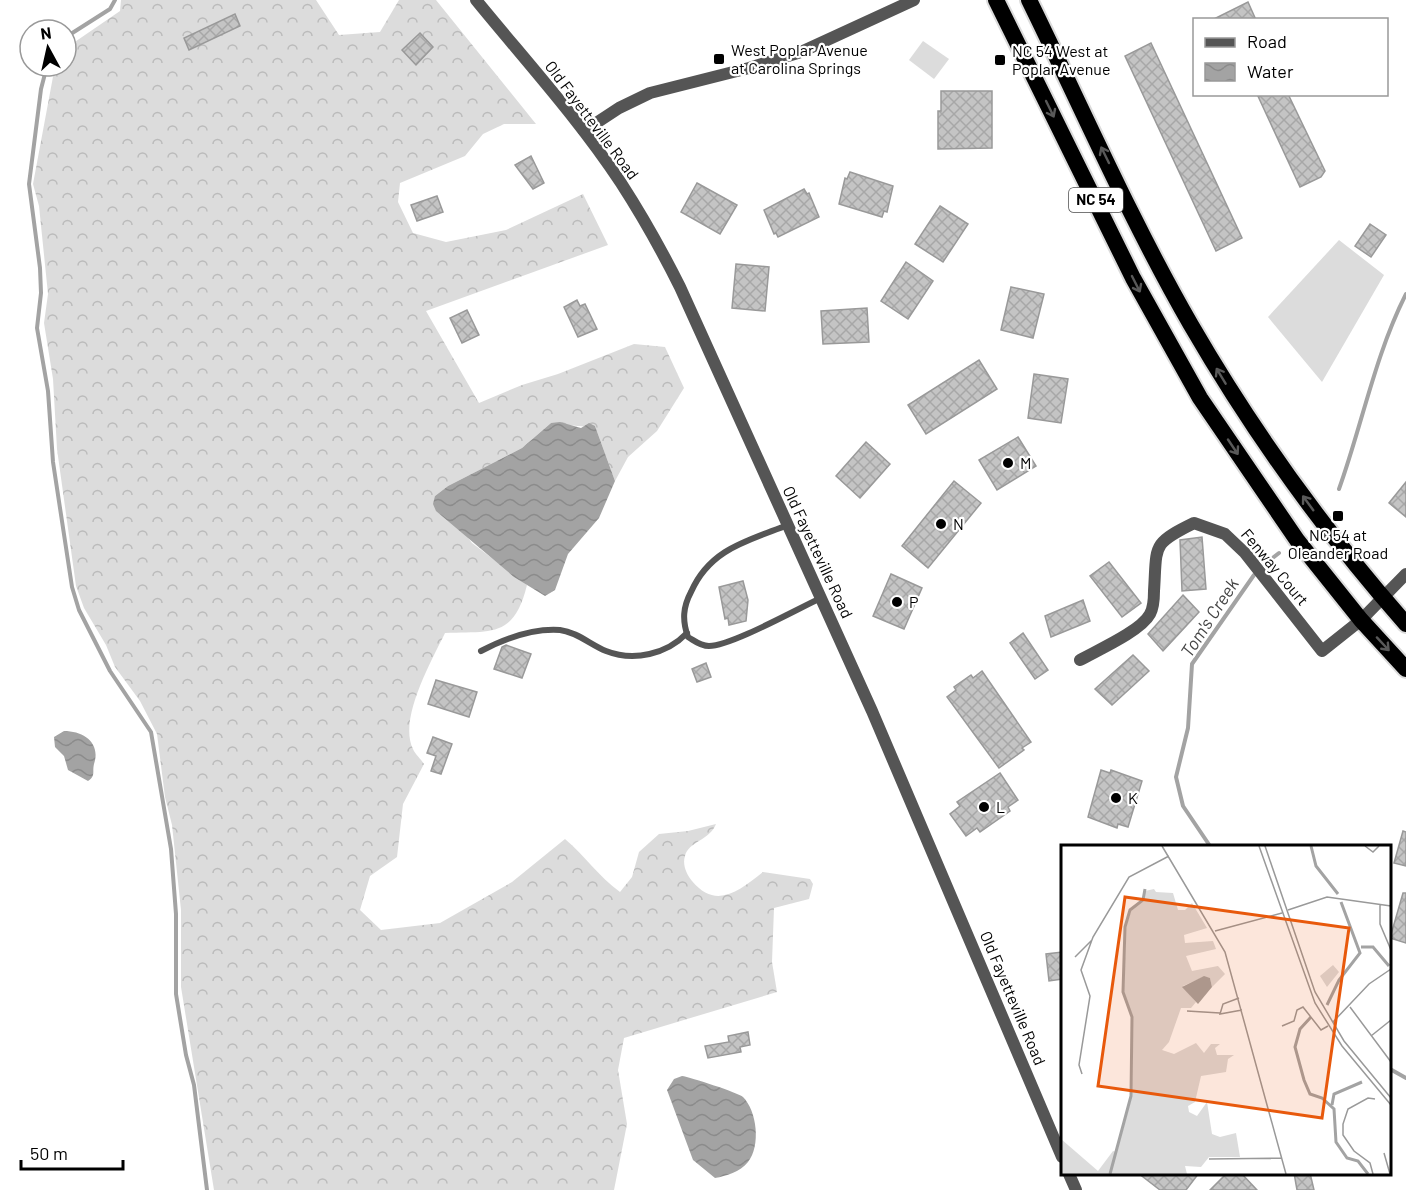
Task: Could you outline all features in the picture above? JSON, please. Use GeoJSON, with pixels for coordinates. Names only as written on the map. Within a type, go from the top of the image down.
{"type":"FeatureCollection","features":[{"type":"Feature","properties":{"kind":"highway","name":"NC 54"},"geometry":{"type":"LineString","coordinates":[[996,0],[1133,278],[1194,388],[1297,540],[1360,620],[1406,669]]}},
{"type":"Feature","properties":{"kind":"highway","name":"NC 54"},"geometry":{"type":"LineString","coordinates":[[1029,0],[1144,235],[1201,342],[1240,406],[1289,477],[1341,548],[1406,624]]}},
{"type":"Feature","properties":{"kind":"street","name":"Old Fayetteville Road"},"geometry":{"type":"LineString","coordinates":[[476,0],[584,131],[620,182],[662,251],[821,598],[986,974],[1061,1155]]}},
{"type":"Feature","properties":{"kind":"street"},"geometry":{"type":"LineString","coordinates":[[584,131],[619,108],[650,93],[801,52],[914,0]]}},
{"type":"Feature","properties":{"kind":"street","name":"Fenway Court"},"geometry":{"type":"LineString","coordinates":[[1080,660],[1127,634],[1150,615],[1154,604],[1156,548],[1166,536],[1194,523],[1224,534],[1245,553],[1322,651],[1360,620]]}},
{"type":"Feature","properties":{"kind":"street"},"geometry":{"type":"LineString","coordinates":[[1360,620],[1406,574]]}},
{"type":"Feature","properties":{"kind":"street"},"geometry":{"type":"LineString","coordinates":[[1070,1175],[1076,1190]]}},
{"type":"Feature","properties":{"kind":"lane"},"geometry":{"type":"LineString","coordinates":[[788,525],[734,546],[712,559],[699,574],[687,598],[683,615],[687,633],[699,645],[710,646],[731,641],[821,598]]}},
{"type":"Feature","properties":{"kind":"lane"},"geometry":{"type":"LineString","coordinates":[[481,651],[525,634],[562,630],[606,651],[639,655],[666,649],[687,633]]}},
{"type":"Feature","properties":{"kind":"green space"},"geometry":{"type":"Polygon","coordinates":[[[121,0],[316,0],[339,35],[380,32],[399,0],[436,0],[536,124],[504,124],[483,134],[465,156],[400,183],[398,202],[413,233],[446,242],[506,230],[583,194],[608,245],[426,311],[479,403],[634,344],[665,347],[684,388],[657,431],[628,457],[615,481],[595,426],[551,423],[522,448],[448,486],[435,496],[472,543],[527,585],[522,602],[508,623],[488,631],[445,633],[425,674],[413,706],[410,737],[414,751],[424,764],[403,804],[397,857],[370,876],[360,910],[381,930],[440,923],[512,882],[565,839],[620,892],[632,877],[639,852],[659,834],[688,831],[716,824],[709,834],[690,847],[685,856],[684,863],[687,873],[701,890],[719,896],[727,894],[745,886],[763,872],[810,879],[813,884],[809,899],[774,908],[772,962],[777,992],[624,1038],[618,1070],[627,1124],[614,1190],[214,1190],[181,987],[181,910],[172,825],[165,797],[157,734],[140,701],[115,667],[106,645],[84,608],[76,586],[57,449],[53,379],[44,323],[48,294],[39,206],[33,184],[53,78],[78,78],[78,40],[120,11],[121,0]]]}},
{"type":"Feature","properties":{"kind":"green space"},"geometry":{"type":"Polygon","coordinates":[[[923,41],[949,59],[934,79],[909,60],[923,41]]]}},
{"type":"Feature","properties":{"kind":"green space"},"geometry":{"type":"Polygon","coordinates":[[[1339,240],[1384,275],[1322,382],[1268,317],[1339,240]]]}},
{"type":"Feature","properties":{"kind":"water"},"geometry":{"type":"Polygon","coordinates":[[[560,422],[581,428],[589,423],[595,426],[615,481],[599,518],[568,554],[555,590],[545,596],[514,577],[436,511],[433,504],[435,496],[448,486],[522,448],[551,423],[560,422]]]}},
{"type":"Feature","properties":{"kind":"water"},"geometry":{"type":"Polygon","coordinates":[[[64,731],[78,733],[93,744],[96,757],[93,776],[88,781],[68,770],[64,756],[55,747],[54,737],[64,731]]]}},
{"type":"Feature","properties":{"kind":"water"},"geometry":{"type":"Polygon","coordinates":[[[682,1076],[733,1092],[743,1097],[748,1103],[756,1129],[755,1147],[748,1162],[737,1171],[715,1178],[693,1160],[667,1090],[674,1079],[682,1076]]]}},
{"type":"Feature","properties":{"kind":"building"},"geometry":{"type":"Polygon","coordinates":[[[1248,2],[1255,18],[1216,18],[1248,2]]]}},
{"type":"Feature","properties":{"kind":"building"},"geometry":{"type":"Polygon","coordinates":[[[235,14],[240,26],[189,50],[184,38],[235,14]]]}},
{"type":"Feature","properties":{"kind":"building"},"geometry":{"type":"Polygon","coordinates":[[[420,33],[433,47],[416,65],[402,50],[420,33]]]}},
{"type":"Feature","properties":{"kind":"building"},"geometry":{"type":"Polygon","coordinates":[[[1151,43],[1242,238],[1216,251],[1125,56],[1151,43]]]}},
{"type":"Feature","properties":{"kind":"building"},"geometry":{"type":"Polygon","coordinates":[[[941,91],[992,91],[992,148],[938,149],[938,111],[941,111],[941,91]]]}},
{"type":"Feature","properties":{"kind":"building"},"geometry":{"type":"Polygon","coordinates":[[[1258,96],[1289,96],[1325,171],[1321,177],[1300,187],[1258,96]]]}},
{"type":"Feature","properties":{"kind":"building"},"geometry":{"type":"Polygon","coordinates":[[[531,156],[544,183],[533,189],[515,165],[531,156]]]}},
{"type":"Feature","properties":{"kind":"building"},"geometry":{"type":"Polygon","coordinates":[[[850,172],[893,186],[887,212],[884,211],[882,217],[839,204],[845,178],[847,179],[850,172]]]}},
{"type":"Feature","properties":{"kind":"building"},"geometry":{"type":"Polygon","coordinates":[[[697,183],[737,205],[720,234],[681,212],[697,183]]]}},
{"type":"Feature","properties":{"kind":"building"},"geometry":{"type":"Polygon","coordinates":[[[804,189],[807,194],[809,193],[819,217],[778,237],[776,233],[774,234],[764,210],[804,189]]]}},
{"type":"Feature","properties":{"kind":"building"},"geometry":{"type":"Polygon","coordinates":[[[437,196],[443,212],[417,221],[411,205],[437,196]]]}},
{"type":"Feature","properties":{"kind":"building"},"geometry":{"type":"Polygon","coordinates":[[[940,206],[968,224],[943,262],[915,244],[940,206]]]}},
{"type":"Feature","properties":{"kind":"building"},"geometry":{"type":"Polygon","coordinates":[[[1370,224],[1386,235],[1371,257],[1355,246],[1370,224]]]}},
{"type":"Feature","properties":{"kind":"building"},"geometry":{"type":"Polygon","coordinates":[[[906,262],[933,281],[908,319],[881,301],[906,262]]]}},
{"type":"Feature","properties":{"kind":"building"},"geometry":{"type":"Polygon","coordinates":[[[736,264],[769,267],[765,311],[732,308],[736,264]]]}},
{"type":"Feature","properties":{"kind":"building"},"geometry":{"type":"Polygon","coordinates":[[[1011,287],[1044,294],[1033,338],[1001,330],[1011,287]]]}},
{"type":"Feature","properties":{"kind":"building"},"geometry":{"type":"Polygon","coordinates":[[[577,300],[580,306],[585,304],[597,329],[578,337],[564,307],[577,300]]]}},
{"type":"Feature","properties":{"kind":"building"},"geometry":{"type":"Polygon","coordinates":[[[867,308],[869,342],[823,344],[821,311],[867,308]]]}},
{"type":"Feature","properties":{"kind":"building"},"geometry":{"type":"Polygon","coordinates":[[[467,310],[479,335],[462,343],[450,318],[467,310]]]}},
{"type":"Feature","properties":{"kind":"building"},"geometry":{"type":"Polygon","coordinates":[[[979,360],[997,389],[926,434],[908,405],[979,360]]]}},
{"type":"Feature","properties":{"kind":"building"},"geometry":{"type":"Polygon","coordinates":[[[1034,374],[1068,379],[1061,423],[1028,418],[1034,374]]]}},
{"type":"Feature","properties":{"kind":"building","name":"M"},"geometry":{"type":"Polygon","coordinates":[[[1018,437],[1036,466],[997,490],[979,460],[1018,437]]]}},
{"type":"Feature","properties":{"kind":"building"},"geometry":{"type":"Polygon","coordinates":[[[866,442],[890,464],[860,498],[836,476],[866,442]]]}},
{"type":"Feature","properties":{"kind":"building","name":"N"},"geometry":{"type":"Polygon","coordinates":[[[954,481],[981,503],[928,568],[902,546],[954,481]]]}},
{"type":"Feature","properties":{"kind":"building"},"geometry":{"type":"Polygon","coordinates":[[[1406,482],[1406,517],[1389,503],[1406,482]]]}},
{"type":"Feature","properties":{"kind":"building"},"geometry":{"type":"Polygon","coordinates":[[[1202,537],[1206,589],[1182,591],[1180,540],[1202,537]]]}},
{"type":"Feature","properties":{"kind":"building"},"geometry":{"type":"Polygon","coordinates":[[[1109,562],[1141,603],[1122,617],[1090,576],[1109,562]]]}},
{"type":"Feature","properties":{"kind":"building","name":"P"},"geometry":{"type":"Polygon","coordinates":[[[891,574],[922,588],[904,629],[873,616],[891,574]]]}},
{"type":"Feature","properties":{"kind":"building"},"geometry":{"type":"Polygon","coordinates":[[[743,581],[748,600],[746,621],[729,625],[728,618],[725,619],[719,587],[743,581]]]}},
{"type":"Feature","properties":{"kind":"building"},"geometry":{"type":"Polygon","coordinates":[[[1183,595],[1199,612],[1163,651],[1148,634],[1183,595]]]}},
{"type":"Feature","properties":{"kind":"building"},"geometry":{"type":"Polygon","coordinates":[[[1083,600],[1090,621],[1051,637],[1045,616],[1083,600]]]}},
{"type":"Feature","properties":{"kind":"building"},"geometry":{"type":"Polygon","coordinates":[[[1023,633],[1048,670],[1035,679],[1010,643],[1023,633]]]}},
{"type":"Feature","properties":{"kind":"building"},"geometry":{"type":"Polygon","coordinates":[[[506,645],[531,654],[522,678],[494,669],[502,647],[506,645]]]}},
{"type":"Feature","properties":{"kind":"building"},"geometry":{"type":"Polygon","coordinates":[[[1133,655],[1149,671],[1112,705],[1095,689],[1133,655]]]}},
{"type":"Feature","properties":{"kind":"building"},"geometry":{"type":"Polygon","coordinates":[[[706,663],[711,677],[697,682],[692,669],[706,663]]]}},
{"type":"Feature","properties":{"kind":"building"},"geometry":{"type":"Polygon","coordinates":[[[982,671],[1031,742],[999,768],[947,697],[956,690],[954,687],[971,675],[973,678],[982,671]]]}},
{"type":"Feature","properties":{"kind":"building"},"geometry":{"type":"Polygon","coordinates":[[[436,680],[477,692],[469,717],[428,704],[436,680]]]}},
{"type":"Feature","properties":{"kind":"building"},"geometry":{"type":"Polygon","coordinates":[[[433,737],[452,744],[441,774],[431,771],[436,756],[427,753],[433,737]]]}},
{"type":"Feature","properties":{"kind":"building","name":"K"},"geometry":{"type":"Polygon","coordinates":[[[1101,770],[1110,773],[1111,770],[1142,781],[1128,827],[1118,824],[1117,828],[1088,817],[1101,770]]]}},
{"type":"Feature","properties":{"kind":"building","name":"L"},"geometry":{"type":"Polygon","coordinates":[[[1000,773],[1018,800],[1008,807],[1010,811],[980,832],[977,828],[966,836],[950,814],[960,806],[957,802],[1000,773]]]}},
{"type":"Feature","properties":{"kind":"building"},"geometry":{"type":"Polygon","coordinates":[[[1403,831],[1406,832],[1406,866],[1394,863],[1403,831]]]}},
{"type":"Feature","properties":{"kind":"building"},"geometry":{"type":"Polygon","coordinates":[[[1403,893],[1406,893],[1406,943],[1391,938],[1403,893]]]}},
{"type":"Feature","properties":{"kind":"building"},"geometry":{"type":"Polygon","coordinates":[[[1061,952],[1061,979],[1049,981],[1046,954],[1061,952]]]}},
{"type":"Feature","properties":{"kind":"building"},"geometry":{"type":"Polygon","coordinates":[[[748,1032],[750,1045],[740,1047],[741,1052],[708,1058],[705,1046],[729,1042],[728,1036],[748,1032]]]}},
{"type":"Feature","properties":{"kind":"building"},"geometry":{"type":"Polygon","coordinates":[[[1141,1175],[1197,1175],[1186,1190],[1160,1190],[1141,1175]]]}},
{"type":"Feature","properties":{"kind":"building"},"geometry":{"type":"Polygon","coordinates":[[[1225,1175],[1243,1175],[1257,1190],[1210,1190],[1225,1175]]]}},
{"type":"Feature","properties":{"kind":"building"},"geometry":{"type":"Polygon","coordinates":[[[1294,1175],[1310,1175],[1314,1190],[1297,1190],[1294,1175]]]}},
{"type":"Feature","properties":{"kind":"waterway"},"geometry":{"type":"LineString","coordinates":[[78,29],[110,9],[115,0]]}},
{"type":"Feature","properties":{"kind":"waterway"},"geometry":{"type":"LineString","coordinates":[[44,78],[29,184],[40,268],[41,293],[37,328],[48,391],[53,462],[72,587],[79,610],[110,671],[151,732],[171,849],[176,914],[176,994],[186,1055],[194,1085],[207,1190]]}},
{"type":"Feature","properties":{"kind":"waterway","name":"Tom's Creek"},"geometry":{"type":"LineString","coordinates":[[1339,489],[1377,366],[1406,294]]}},
{"type":"Feature","properties":{"kind":"waterway","name":"Tom's Creek"},"geometry":{"type":"LineString","coordinates":[[1265,564],[1279,553]]}},
{"type":"Feature","properties":{"kind":"waterway","name":"Tom's Creek"},"geometry":{"type":"LineString","coordinates":[[1209,845],[1183,806],[1176,777],[1188,728],[1192,664],[1254,575]]}},
{"type":"Feature","properties":{"kind":"waterway","name":"Tom's Creek"},"geometry":{"type":"LineString","coordinates":[[1391,1070],[1406,1078]]}},
{"type":"Feature","properties":{"kind":"place","name":"West Poplar Avenue at Carolina Springs"},"geometry":{"type":"Point","coordinates":[719,59]}},
{"type":"Feature","properties":{"kind":"place","name":"NC 54 West at Poplar Avenue"},"geometry":{"type":"Point","coordinates":[1000,60]}},
{"type":"Feature","properties":{"kind":"place","name":"M"},"geometry":{"type":"Point","coordinates":[1008,463]}},
{"type":"Feature","properties":{"kind":"place","name":"NC 54 at Oleander Road"},"geometry":{"type":"Point","coordinates":[1338,516]}},
{"type":"Feature","properties":{"kind":"place","name":"N"},"geometry":{"type":"Point","coordinates":[941,524]}},
{"type":"Feature","properties":{"kind":"place","name":"P"},"geometry":{"type":"Point","coordinates":[897,602]}},
{"type":"Feature","properties":{"kind":"place","name":"K"},"geometry":{"type":"Point","coordinates":[1116,798]}},
{"type":"Feature","properties":{"kind":"place","name":"L"},"geometry":{"type":"Point","coordinates":[984,807]}}]}
